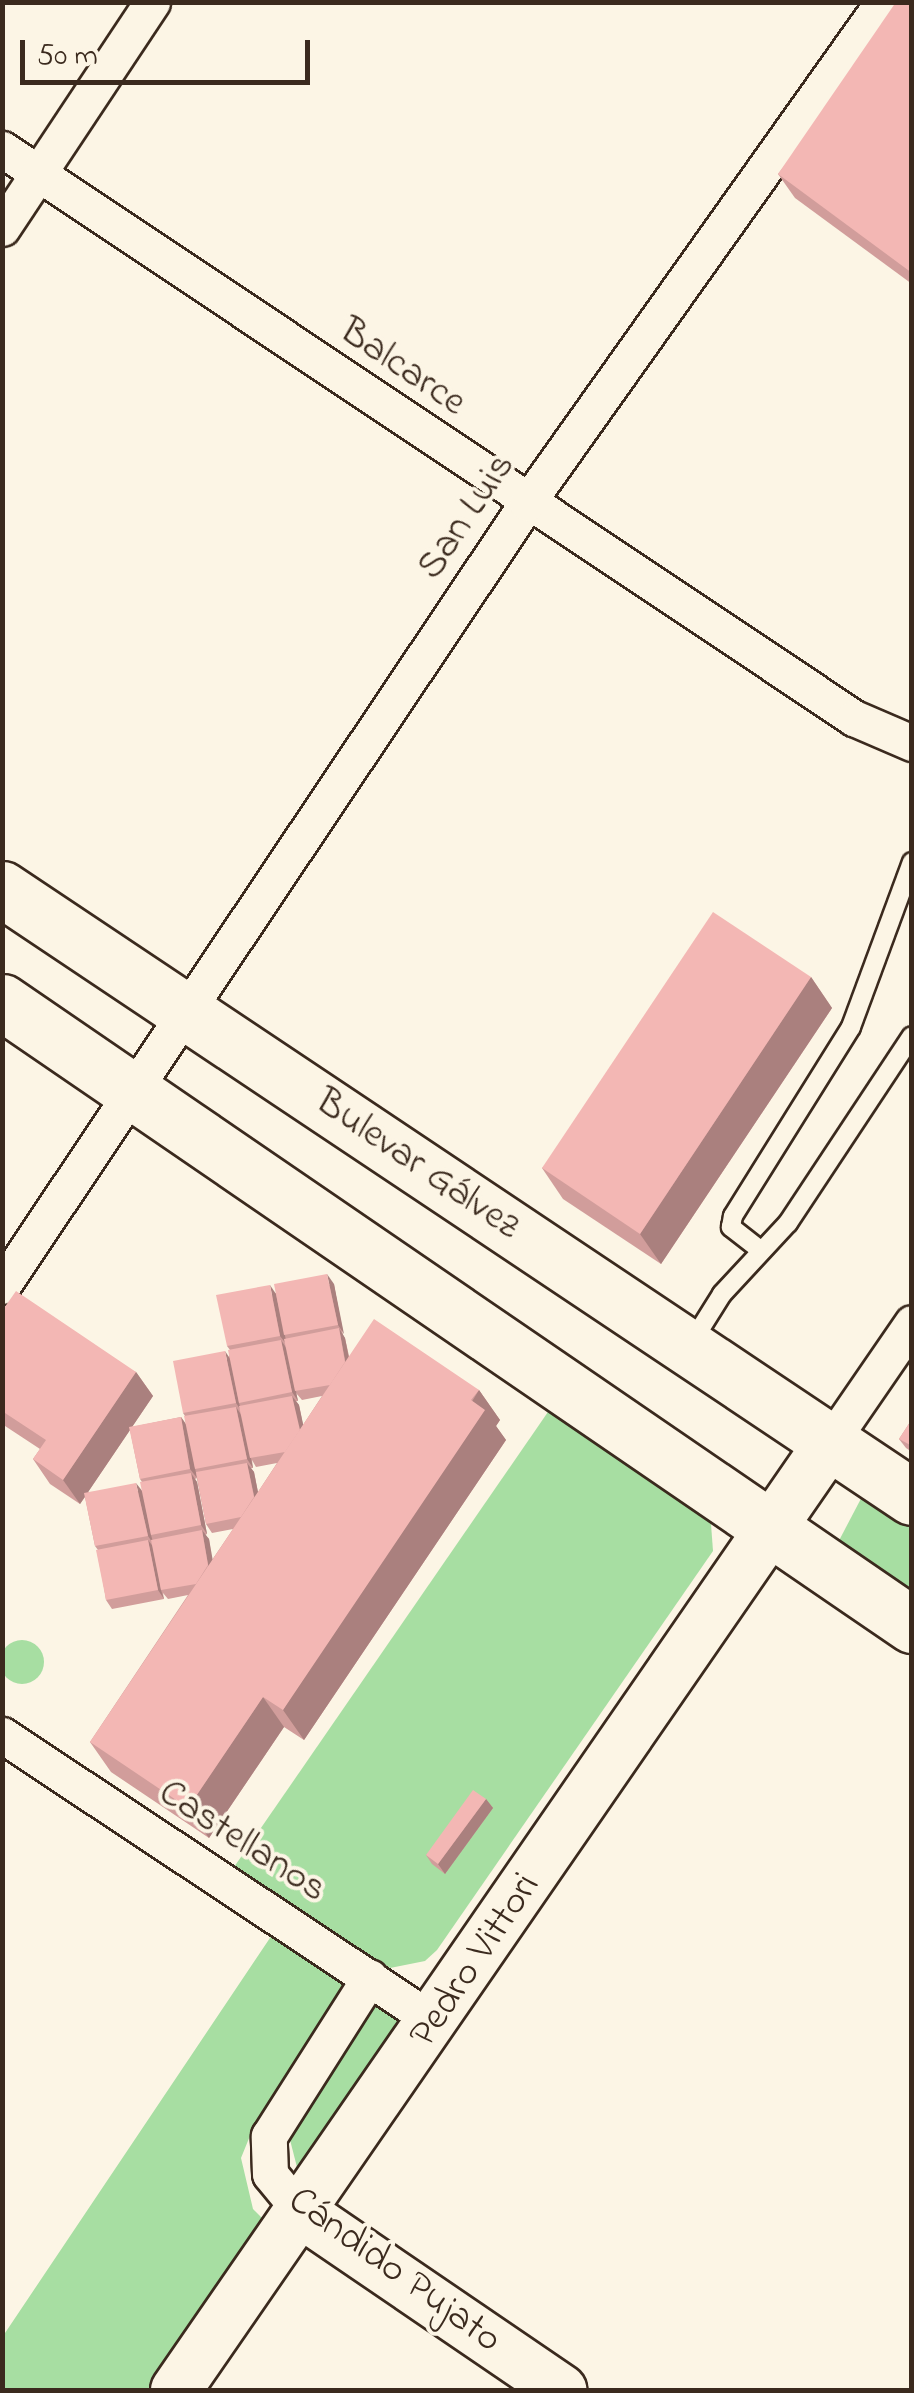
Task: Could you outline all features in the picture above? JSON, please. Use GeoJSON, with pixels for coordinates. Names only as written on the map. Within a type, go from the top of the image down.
{"type":"FeatureCollection","features":[{"type":"Feature","properties":{"kind":"main road","name":"Bulevar Gálvez"},"geometry":{"type":"LineString","coordinates":[[2,889],[912,1497]]}},
{"type":"Feature","properties":{"kind":"main road"},"geometry":{"type":"LineString","coordinates":[[2,1002],[912,1625]]}},
{"type":"Feature","properties":{"kind":"street"},"geometry":{"type":"LineString","coordinates":[[2,228],[152,2]]}},
{"type":"Feature","properties":{"kind":"street","name":"San Luis"},"geometry":{"type":"LineString","coordinates":[[2,1286],[526,503],[869,7]]}},
{"type":"Feature","properties":{"kind":"street","name":"Balcarce"},"geometry":{"type":"LineString","coordinates":[[2,149],[526,503],[854,718],[912,743]]}},
{"type":"Feature","properties":{"kind":"street"},"geometry":{"type":"LineString","coordinates":[[831,1441],[912,1323]]}},
{"type":"Feature","properties":{"kind":"street","name":"Pedro Vittori"},"geometry":{"type":"LineString","coordinates":[[176,2390],[435,2022],[831,1441]]}},
{"type":"Feature","properties":{"kind":"street","name":"Castellanos"},"geometry":{"type":"LineString","coordinates":[[2,1735],[435,2022]]}},
{"type":"Feature","properties":{"kind":"street","name":"Cándido Pujato"},"geometry":{"type":"LineString","coordinates":[[370,1977],[269,2136],[270,2174],[302,2213],[561,2390]]}},
{"type":"Feature","properties":{"kind":"lane"},"geometry":{"type":"LineString","coordinates":[[758,1250],[731,1227],[734,1216],[851,1027],[912,862]]}},
{"type":"Feature","properties":{"kind":"lane"},"geometry":{"type":"LineString","coordinates":[[689,1346],[758,1250],[788,1223],[912,1036]]}},
{"type":"Feature","properties":{"kind":"green space"},"geometry":{"type":"Polygon","coordinates":[[[550,1409],[701,1510],[711,1524],[713,1551],[437,1950],[425,1961],[390,1968],[232,1870],[550,1409]]]}},
{"type":"Feature","properties":{"kind":"green space"},"geometry":{"type":"Polygon","coordinates":[[[865,1491],[911,1522],[911,1605],[833,1552],[865,1491]]]}},
{"type":"Feature","properties":{"kind":"green space"},"geometry":{"type":"Polygon","coordinates":[[[22,1640],[38,1646],[44,1662],[38,1678],[22,1684],[6,1678],[0,1662],[6,1646],[22,1640]]]}},
{"type":"Feature","properties":{"kind":"green space"},"geometry":{"type":"Polygon","coordinates":[[[276,1929],[351,1980],[256,2121],[241,2158],[253,2209],[272,2228],[156,2390],[3,2390],[3,2336],[276,1929]]]}},
{"type":"Feature","properties":{"kind":"green space"},"geometry":{"type":"Polygon","coordinates":[[[373,1994],[415,2023],[298,2171],[289,2136],[373,1994]]]}},
{"type":"Feature","properties":{"kind":"building"},"geometry":{"type":"Polygon","coordinates":[[[896,2],[912,2],[912,273],[778,174],[896,2]]]}},
{"type":"Feature","properties":{"kind":"building"},"geometry":{"type":"Polygon","coordinates":[[[713,912],[811,977],[640,1234],[542,1168],[713,912]]]}},
{"type":"Feature","properties":{"kind":"building"},"geometry":{"type":"Polygon","coordinates":[[[327,1274],[338,1325],[284,1335],[274,1284],[327,1274]]]}},
{"type":"Feature","properties":{"kind":"building"},"geometry":{"type":"Polygon","coordinates":[[[270,1285],[280,1336],[227,1346],[216,1295],[270,1285]]]}},
{"type":"Feature","properties":{"kind":"building"},"geometry":{"type":"Polygon","coordinates":[[[16,1291],[136,1372],[63,1480],[33,1459],[46,1440],[2,1411],[2,1311],[16,1291]]]}},
{"type":"Feature","properties":{"kind":"building"},"geometry":{"type":"Polygon","coordinates":[[[374,1319],[479,1390],[471,1400],[485,1410],[283,1710],[263,1697],[188,1808],[90,1742],[374,1319]]]}},
{"type":"Feature","properties":{"kind":"building"},"geometry":{"type":"Polygon","coordinates":[[[339,1328],[345,1362],[330,1385],[295,1391],[284,1339],[339,1328]]]}},
{"type":"Feature","properties":{"kind":"building"},"geometry":{"type":"Polygon","coordinates":[[[281,1340],[292,1392],[239,1403],[228,1350],[281,1340]]]}},
{"type":"Feature","properties":{"kind":"building"},"geometry":{"type":"Polygon","coordinates":[[[225,1351],[236,1403],[183,1413],[173,1361],[225,1351]]]}},
{"type":"Feature","properties":{"kind":"building"},"geometry":{"type":"Polygon","coordinates":[[[292,1396],[300,1430],[285,1452],[250,1458],[239,1406],[292,1396]]]}},
{"type":"Feature","properties":{"kind":"building"},"geometry":{"type":"Polygon","coordinates":[[[236,1407],[247,1459],[195,1469],[184,1416],[236,1407]]]}},
{"type":"Feature","properties":{"kind":"building"},"geometry":{"type":"Polygon","coordinates":[[[181,1417],[190,1469],[140,1479],[129,1427],[181,1417]]]}},
{"type":"Feature","properties":{"kind":"building"},"geometry":{"type":"Polygon","coordinates":[[[912,1419],[912,1446],[899,1439],[912,1419]]]}},
{"type":"Feature","properties":{"kind":"building"},"geometry":{"type":"Polygon","coordinates":[[[247,1463],[254,1497],[241,1517],[206,1524],[196,1472],[247,1463]]]}},
{"type":"Feature","properties":{"kind":"building"},"geometry":{"type":"Polygon","coordinates":[[[191,1473],[201,1525],[151,1535],[140,1482],[191,1473]]]}},
{"type":"Feature","properties":{"kind":"building"},"geometry":{"type":"Polygon","coordinates":[[[136,1483],[148,1536],[95,1546],[84,1493],[136,1483]]]}},
{"type":"Feature","properties":{"kind":"building"},"geometry":{"type":"Polygon","coordinates":[[[202,1530],[208,1565],[196,1584],[161,1590],[151,1540],[202,1530]]]}},
{"type":"Feature","properties":{"kind":"building"},"geometry":{"type":"Polygon","coordinates":[[[148,1540],[158,1590],[106,1600],[96,1550],[148,1540]]]}},
{"type":"Feature","properties":{"kind":"building"},"geometry":{"type":"Polygon","coordinates":[[[473,1790],[486,1799],[438,1864],[426,1855],[473,1790]]]}}]}
